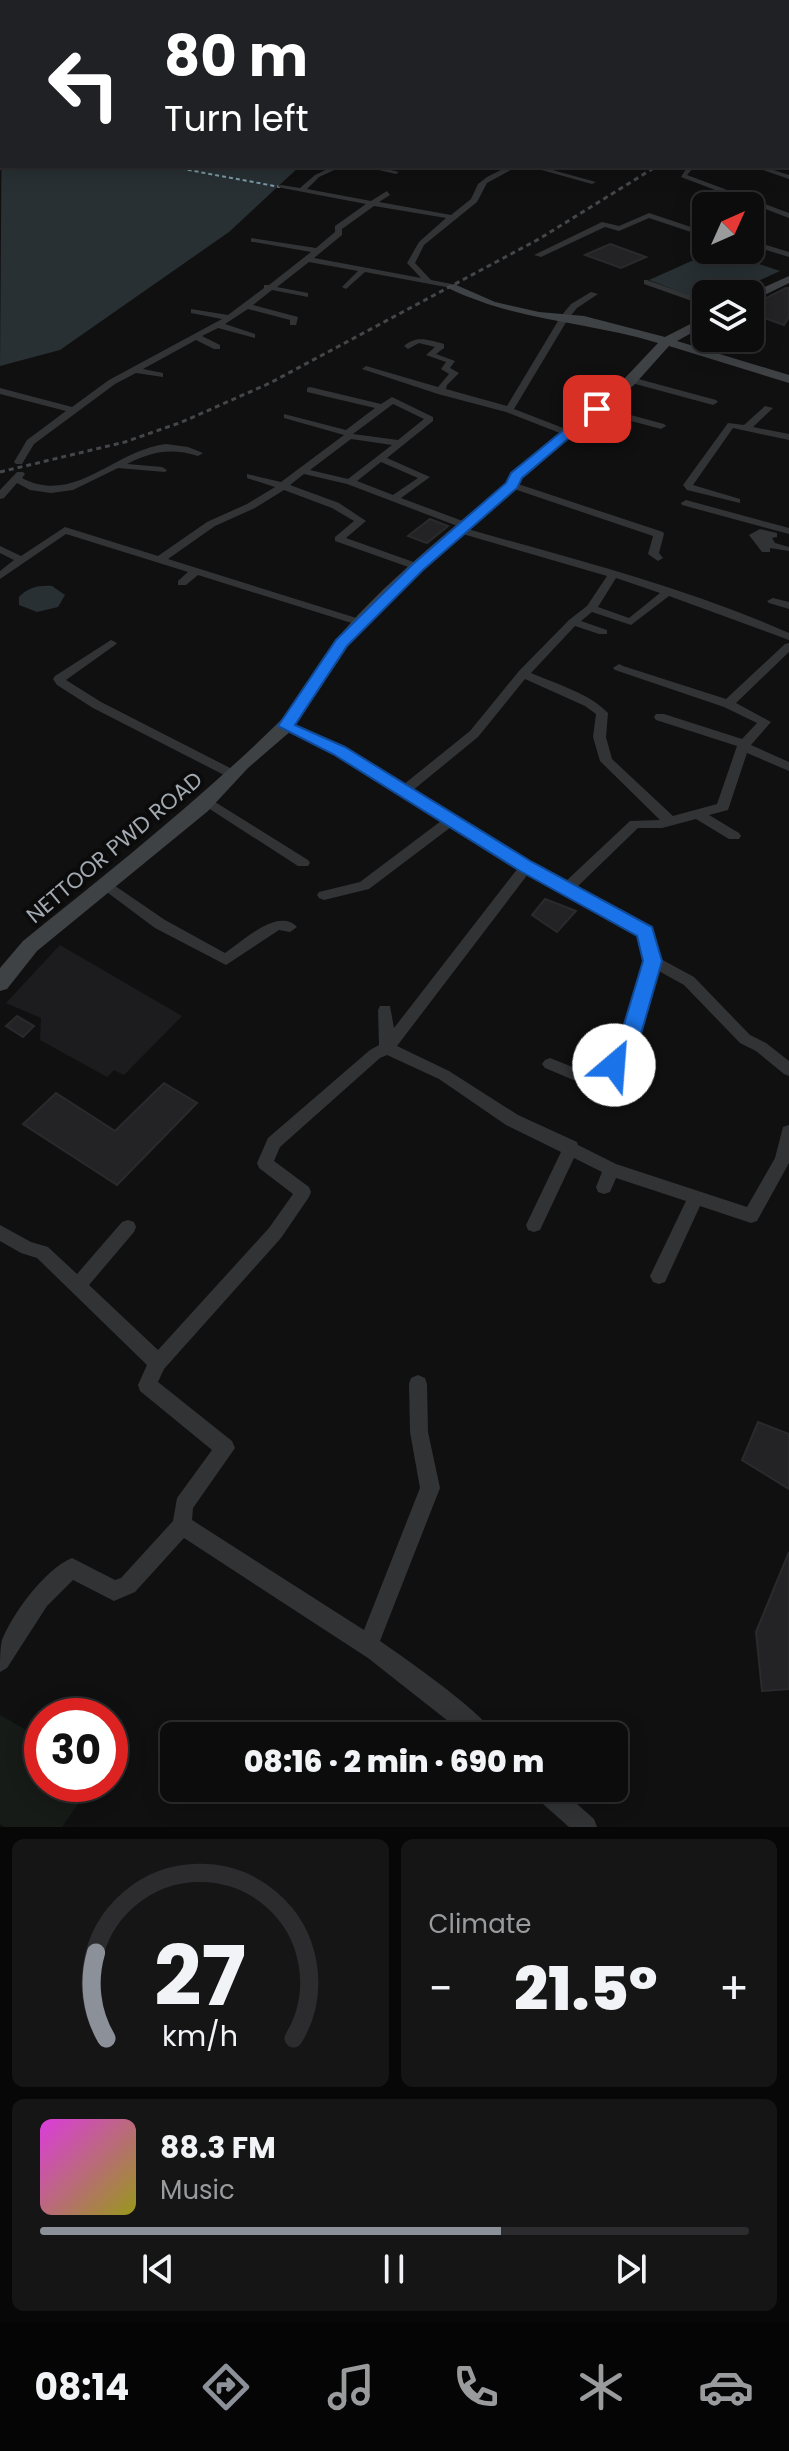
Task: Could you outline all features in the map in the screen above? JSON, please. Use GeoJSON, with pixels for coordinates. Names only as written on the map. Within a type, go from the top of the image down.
{"type":"FeatureCollection","features":[{"type":"Feature","properties":{"kind":"street"},"geometry":{"type":"LineString","coordinates":[[301,191],[317,176],[335,168]]}},
{"type":"Feature","properties":{"kind":"street"},"geometry":{"type":"LineString","coordinates":[[375,168],[396,172]]}},
{"type":"Feature","properties":{"kind":"street"},"geometry":{"type":"LineString","coordinates":[[427,280],[411,263],[414,255],[450,217],[472,202],[478,190],[490,179],[511,168]]}},
{"type":"Feature","properties":{"kind":"street"},"geometry":{"type":"LineString","coordinates":[[538,168],[592,182]]}},
{"type":"Feature","properties":{"kind":"street"},"geometry":{"type":"LineString","coordinates":[[690,168],[683,176],[789,216]]}},
{"type":"Feature","properties":{"kind":"street"},"geometry":{"type":"LineString","coordinates":[[759,168],[789,177]]}},
{"type":"Feature","properties":{"kind":"street"},"geometry":{"type":"LineString","coordinates":[[753,179],[770,172]]}},
{"type":"Feature","properties":{"kind":"street"},"geometry":{"type":"LineString","coordinates":[[281,187],[450,217]]}},
{"type":"Feature","properties":{"kind":"street"},"geometry":{"type":"LineString","coordinates":[[19,462],[30,442],[73,410],[112,382],[248,306],[267,287],[339,233],[338,228],[387,193]]}},
{"type":"Feature","properties":{"kind":"street"},"geometry":{"type":"LineString","coordinates":[[352,229],[383,205]]}},
{"type":"Feature","properties":{"kind":"street"},"geometry":{"type":"LineString","coordinates":[[538,255],[605,224],[619,229],[649,215],[692,230]]}},
{"type":"Feature","properties":{"kind":"street"},"geometry":{"type":"LineString","coordinates":[[254,240],[317,251]]}},
{"type":"Feature","properties":{"kind":"street"},"geometry":{"type":"LineString","coordinates":[[764,247],[789,255]]}},
{"type":"Feature","properties":{"kind":"street"},"geometry":{"type":"LineString","coordinates":[[308,259],[427,280],[454,287],[491,304],[539,316],[584,320],[789,379]]}},
{"type":"Feature","properties":{"kind":"street"},"geometry":{"type":"LineString","coordinates":[[346,287],[364,269]]}},
{"type":"Feature","properties":{"kind":"street"},"geometry":{"type":"LineString","coordinates":[[647,282],[692,299]]}},
{"type":"Feature","properties":{"kind":"street"},"geometry":{"type":"LineString","coordinates":[[764,292],[786,283]]}},
{"type":"Feature","properties":{"kind":"street"},"geometry":{"type":"LineString","coordinates":[[267,287],[305,295]]}},
{"type":"Feature","properties":{"kind":"street"},"geometry":{"type":"LineString","coordinates":[[509,410],[564,318],[574,306],[594,294]]}},
{"type":"Feature","properties":{"kind":"street"},"geometry":{"type":"LineString","coordinates":[[248,306],[295,319],[293,323]]}},
{"type":"Feature","properties":{"kind":"street"},"geometry":{"type":"LineString","coordinates":[[194,311],[230,318]]}},
{"type":"Feature","properties":{"kind":"street"},"geometry":{"type":"LineString","coordinates":[[218,325],[252,336]]}},
{"type":"Feature","properties":{"kind":"street","name":"NETTOOR PWD ROAD"},"geometry":{"type":"LineString","coordinates":[[0,983],[30,946],[207,801],[286,726],[342,643],[418,567],[512,485],[516,476],[631,380],[666,342],[692,328]]}},
{"type":"Feature","properties":{"kind":"street"},"geometry":{"type":"LineString","coordinates":[[197,337],[217,347]]}},
{"type":"Feature","properties":{"kind":"street"},"geometry":{"type":"LineString","coordinates":[[408,346],[418,340],[441,346],[430,355],[451,361],[445,369],[455,373],[443,384],[441,392]]}},
{"type":"Feature","properties":{"kind":"street"},"geometry":{"type":"LineString","coordinates":[[366,369],[509,410],[568,433]]}},
{"type":"Feature","properties":{"kind":"street"},"geometry":{"type":"LineString","coordinates":[[136,370],[160,375]]}},
{"type":"Feature","properties":{"kind":"street"},"geometry":{"type":"LineString","coordinates":[[631,380],[713,402]]}},
{"type":"Feature","properties":{"kind":"street"},"geometry":{"type":"LineString","coordinates":[[310,390],[382,407]]}},
{"type":"Feature","properties":{"kind":"street"},"geometry":{"type":"LineString","coordinates":[[0,391],[73,410]]}},
{"type":"Feature","properties":{"kind":"street"},"geometry":{"type":"LineString","coordinates":[[159,560],[211,524],[251,506],[281,487],[392,400],[430,419],[350,482]]}},
{"type":"Feature","properties":{"kind":"street"},"geometry":{"type":"LineString","coordinates":[[746,428],[768,408]]}},
{"type":"Feature","properties":{"kind":"street"},"geometry":{"type":"LineString","coordinates":[[597,409],[661,426]]}},
{"type":"Feature","properties":{"kind":"street"},"geometry":{"type":"LineString","coordinates":[[287,416],[348,434],[400,443]]}},
{"type":"Feature","properties":{"kind":"street"},"geometry":{"type":"LineString","coordinates":[[773,433],[783,423]]}},
{"type":"Feature","properties":{"kind":"street"},"geometry":{"type":"LineString","coordinates":[[736,501],[688,485],[731,425],[789,437]]}},
{"type":"Feature","properties":{"kind":"street"},"geometry":{"type":"LineString","coordinates":[[0,496],[18,477],[26,486],[60,488],[93,480],[157,448],[198,453]]}},
{"type":"Feature","properties":{"kind":"street"},"geometry":{"type":"LineString","coordinates":[[382,459],[425,477],[393,499]]}},
{"type":"Feature","properties":{"kind":"street"},"geometry":{"type":"LineString","coordinates":[[120,465],[162,470]]}},
{"type":"Feature","properties":{"kind":"street"},"geometry":{"type":"LineString","coordinates":[[304,471],[350,482],[462,527],[667,592],[753,627],[789,637]]}},
{"type":"Feature","properties":{"kind":"street"},"geometry":{"type":"LineString","coordinates":[[250,476],[361,521],[339,539],[418,567]]}},
{"type":"Feature","properties":{"kind":"street"},"geometry":{"type":"LineString","coordinates":[[512,485],[659,534],[653,554],[658,558]]}},
{"type":"Feature","properties":{"kind":"street"},"geometry":{"type":"LineString","coordinates":[[686,503],[789,531]]}},
{"type":"Feature","properties":{"kind":"street"},"geometry":{"type":"LineString","coordinates":[[0,576],[65,530],[136,547],[159,560],[362,623]]}},
{"type":"Feature","properties":{"kind":"street"},"geometry":{"type":"LineString","coordinates":[[766,550],[754,535],[764,533],[771,545],[787,545]]}},
{"type":"Feature","properties":{"kind":"street"},"geometry":{"type":"LineString","coordinates":[[0,549],[21,560]]}},
{"type":"Feature","properties":{"kind":"street"},"geometry":{"type":"LineString","coordinates":[[182,583],[196,571]]}},
{"type":"Feature","properties":{"kind":"street"},"geometry":{"type":"LineString","coordinates":[[404,791],[474,734],[523,674],[573,622],[591,608],[612,576]]}},
{"type":"Feature","properties":{"kind":"street"},"geometry":{"type":"LineString","coordinates":[[229,592],[240,584]]}},
{"type":"Feature","properties":{"kind":"street"},"geometry":{"type":"LineString","coordinates":[[591,608],[631,622],[667,592]]}},
{"type":"Feature","properties":{"kind":"street"},"geometry":{"type":"LineString","coordinates":[[773,601],[789,606]]}},
{"type":"Feature","properties":{"kind":"street"},"geometry":{"type":"LineString","coordinates":[[573,622],[603,632]]}},
{"type":"Feature","properties":{"kind":"street"},"geometry":{"type":"LineString","coordinates":[[111,643],[65,673],[59,679],[61,682],[97,705],[232,774]]}},
{"type":"Feature","properties":{"kind":"street"},"geometry":{"type":"LineString","coordinates":[[728,704],[747,683],[786,653]]}},
{"type":"Feature","properties":{"kind":"street"},"geometry":{"type":"LineString","coordinates":[[568,887],[635,824],[671,822],[723,807],[743,745],[765,722],[728,704],[619,668]]}},
{"type":"Feature","properties":{"kind":"street"},"geometry":{"type":"LineString","coordinates":[[523,674],[589,703],[602,713],[599,723],[600,749],[606,761],[671,822]]}},
{"type":"Feature","properties":{"kind":"street"},"geometry":{"type":"LineString","coordinates":[[747,683],[761,689]]}},
{"type":"Feature","properties":{"kind":"street"},"geometry":{"type":"LineString","coordinates":[[660,717],[743,745],[789,767]]}},
{"type":"Feature","properties":{"kind":"street"},"geometry":{"type":"LineString","coordinates":[[286,726],[339,751],[526,867],[568,887],[646,932],[652,961],[628,1044],[601,1085],[550,1064]]}},
{"type":"Feature","properties":{"kind":"street"},"geometry":{"type":"LineString","coordinates":[[207,801],[303,863]]}},
{"type":"Feature","properties":{"kind":"street"},"geometry":{"type":"LineString","coordinates":[[699,815],[734,836]]}},
{"type":"Feature","properties":{"kind":"street"},"geometry":{"type":"LineString","coordinates":[[324,895],[364,886],[451,820]]}},
{"type":"Feature","properties":{"kind":"street"},"geometry":{"type":"LineString","coordinates":[[0,1661],[26,1614],[54,1580],[72,1568],[114,1591],[128,1585],[182,1525],[184,1505],[225,1448],[147,1385],[158,1363],[275,1233],[303,1192],[265,1163],[274,1143],[375,1054],[387,1048],[526,867]]}},
{"type":"Feature","properties":{"kind":"street"},"geometry":{"type":"LineString","coordinates":[[105,884],[160,924],[226,960],[277,925],[290,927]]}},
{"type":"Feature","properties":{"kind":"street"},"geometry":{"type":"LineString","coordinates":[[652,961],[689,981],[745,1039],[773,1055],[789,1070]]}},
{"type":"Feature","properties":{"kind":"street"},"geometry":{"type":"LineString","coordinates":[[385,1010],[387,1048]]}},
{"type":"Feature","properties":{"kind":"street"},"geometry":{"type":"LineString","coordinates":[[387,1048],[444,1075],[512,1120],[611,1169],[751,1216],[783,1159],[789,1132]]}},
{"type":"Feature","properties":{"kind":"street"},"geometry":{"type":"LineString","coordinates":[[534,1225],[571,1147]]}},
{"type":"Feature","properties":{"kind":"street"},"geometry":{"type":"LineString","coordinates":[[604,1187],[611,1169]]}},
{"type":"Feature","properties":{"kind":"street"},"geometry":{"type":"LineString","coordinates":[[659,1276],[696,1198]]}},
{"type":"Feature","properties":{"kind":"street"},"geometry":{"type":"LineString","coordinates":[[78,1285],[128,1227]]}},
{"type":"Feature","properties":{"kind":"street"},"geometry":{"type":"LineString","coordinates":[[0,1232],[27,1248],[42,1252],[158,1363]]}},
{"type":"Feature","properties":{"kind":"street"},"geometry":{"type":"LineString","coordinates":[[369,1643],[430,1488],[419,1432],[418,1384]]}},
{"type":"Feature","properties":{"kind":"street"},"geometry":{"type":"LineString","coordinates":[[182,1525],[369,1643],[468,1722]]}},
{"type":"Feature","properties":{"kind":"street"},"geometry":{"type":"LineString","coordinates":[[558,1802],[586,1827]]}},
{"type":"Feature","properties":{"kind":"shaded area"},"geometry":{"type":"Polygon","coordinates":[[[1,168],[298,168],[229,232],[60,350],[0,366],[1,168]]]}},
{"type":"Feature","properties":{"kind":"shaded area"},"geometry":{"type":"Polygon","coordinates":[[[692,261],[692,264],[759,264],[780,271],[760,280],[692,280],[692,297],[649,280],[692,261]]]}},
{"type":"Feature","properties":{"kind":"shaded area"},"geometry":{"type":"Polygon","coordinates":[[[39,586],[52,586],[65,595],[58,607],[37,612],[19,605],[19,597],[26,591],[39,586]]]}},
{"type":"Feature","properties":{"kind":"shaded area"},"geometry":{"type":"Polygon","coordinates":[[[60,945],[182,1016],[124,1075],[114,1070],[107,1077],[40,1040],[41,1018],[6,1003],[60,945]]]}},
{"type":"Feature","properties":{"kind":"shaded area"},"geometry":{"type":"Polygon","coordinates":[[[0,1715],[24,1729],[24,1802],[79,1802],[62,1827],[5,1827],[0,1824],[0,1715]]]}},
{"type":"Feature","properties":{"kind":"building"},"geometry":{"type":"Polygon","coordinates":[[[610,244],[646,257],[621,268],[585,255],[610,244]]]}},
{"type":"Feature","properties":{"kind":"building"},"geometry":{"type":"Polygon","coordinates":[[[789,288],[789,317],[784,325],[764,318],[764,299],[789,288]]]}},
{"type":"Feature","properties":{"kind":"building"},"geometry":{"type":"Polygon","coordinates":[[[430,519],[448,526],[427,543],[408,536],[430,519]]]}},
{"type":"Feature","properties":{"kind":"building"},"geometry":{"type":"Polygon","coordinates":[[[545,899],[576,911],[557,932],[532,915],[545,899]]]}},
{"type":"Feature","properties":{"kind":"building"},"geometry":{"type":"Polygon","coordinates":[[[17,1016],[34,1026],[23,1037],[6,1026],[17,1016]]]}},
{"type":"Feature","properties":{"kind":"building"},"geometry":{"type":"Polygon","coordinates":[[[164,1083],[197,1103],[117,1185],[23,1124],[56,1093],[115,1131],[164,1083]]]}},
{"type":"Feature","properties":{"kind":"building"},"geometry":{"type":"Polygon","coordinates":[[[758,1422],[789,1434],[789,1489],[742,1460],[758,1422]]]}},
{"type":"Feature","properties":{"kind":"building"},"geometry":{"type":"Polygon","coordinates":[[[789,1552],[789,1689],[762,1691],[756,1632],[789,1552]]]}},
{"type":"Feature","properties":{"kind":"ferry route"},"geometry":{"type":"LineString","coordinates":[[178,168],[280,187]]}},
{"type":"Feature","properties":{"kind":"railway"},"geometry":{"type":"LineString","coordinates":[[0,472],[125,442],[182,422],[270,383],[539,239],[654,168]]}},
{"type":"Feature","properties":{"kind":"route"},"geometry":{"type":"LineString","coordinates":[[597,409],[516,476],[512,485],[418,567],[342,643],[286,726],[339,751],[526,867],[568,887],[646,932],[652,961],[628,1044],[614,1065]]}}]}
